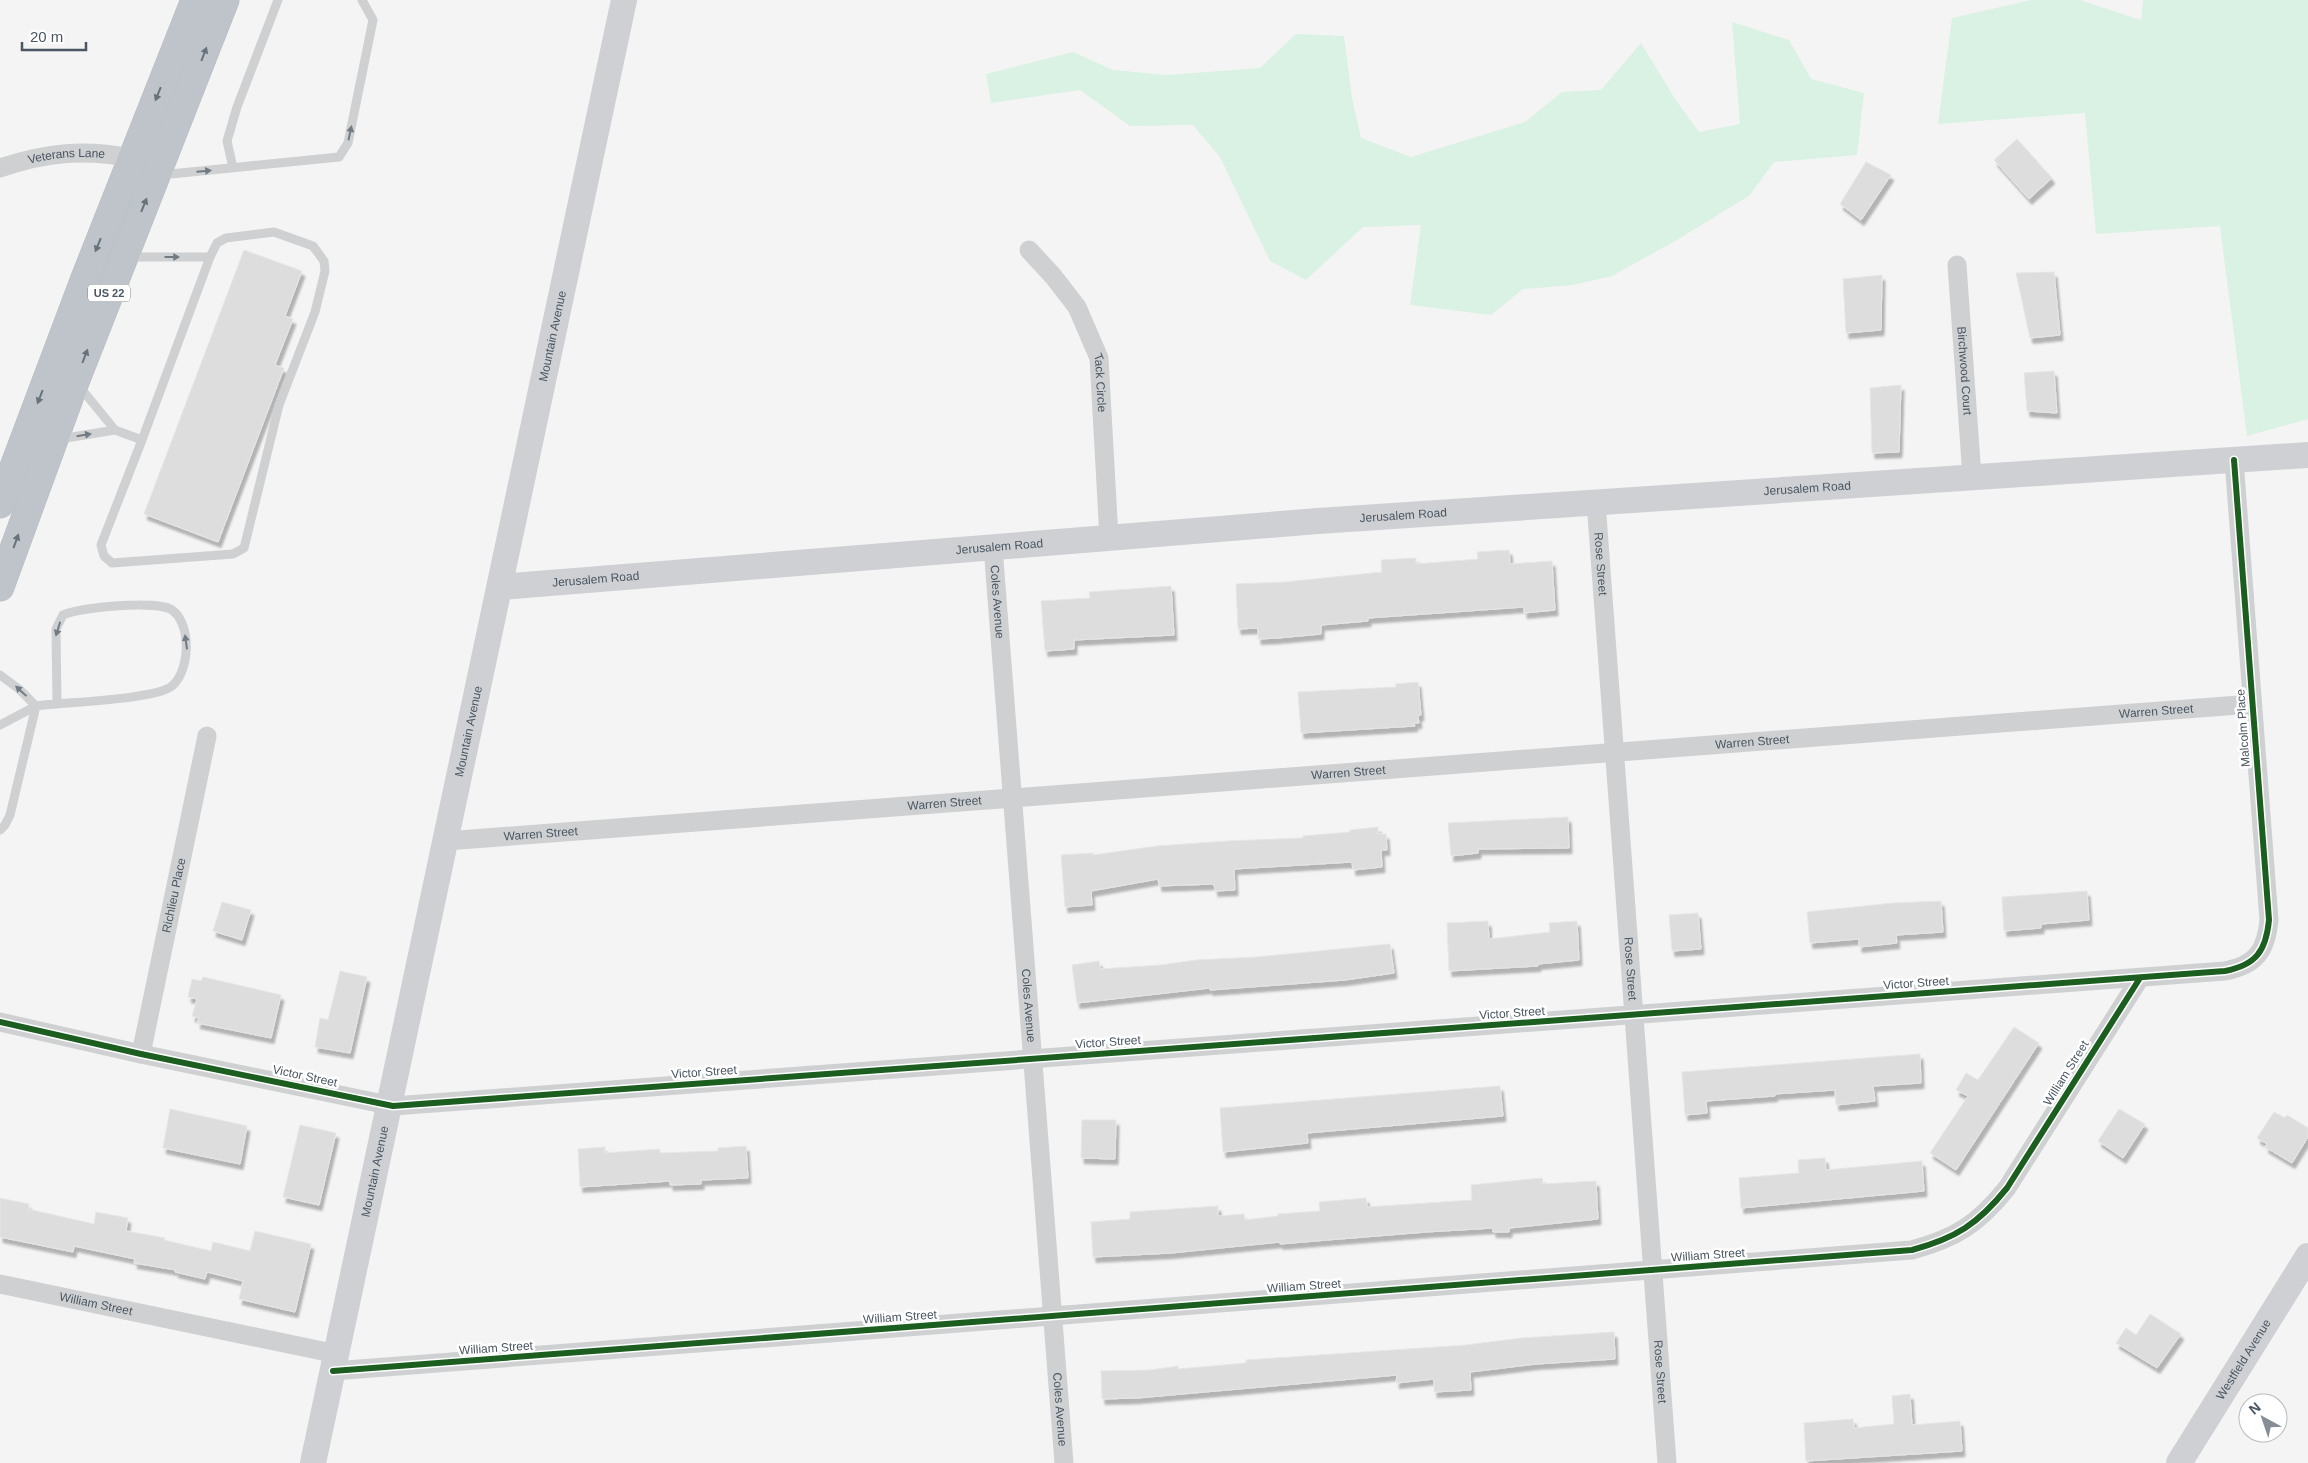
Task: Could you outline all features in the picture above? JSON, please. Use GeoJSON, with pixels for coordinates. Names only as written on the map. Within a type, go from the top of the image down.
{"type":"FeatureCollection","features":[{"type":"Feature","properties":{"kind":"highway","name":"US 22"},"geometry":{"type":"LineString","coordinates":[[0,504],[195,0]]}},
{"type":"Feature","properties":{"kind":"highway","name":"US 22"},"geometry":{"type":"LineString","coordinates":[[0,587],[75,382],[225,0]]}},
{"type":"Feature","properties":{"kind":"street","name":"Mountain Avenue"},"geometry":{"type":"LineString","coordinates":[[313,1463],[624,0]]}},
{"type":"Feature","properties":{"kind":"street","name":"Veterans Lane"},"geometry":{"type":"LineString","coordinates":[[0,168],[47,156],[74,152],[94,152],[133,158]]}},
{"type":"Feature","properties":{"kind":"street","name":"Tack Circle"},"geometry":{"type":"LineString","coordinates":[[1029,250],[1053,276],[1077,307],[1099,358],[1109,538]]}},
{"type":"Feature","properties":{"kind":"street","name":"Birchwood Court"},"geometry":{"type":"LineString","coordinates":[[1957,265],[1972,477]]}},
{"type":"Feature","properties":{"kind":"street","name":"Jerusalem Road"},"geometry":{"type":"LineString","coordinates":[[500,587],[1109,538],[1596,502],[2308,455]]}},
{"type":"Feature","properties":{"kind":"street","name":"Malcolm Place"},"geometry":{"type":"LineString","coordinates":[[2225,972],[2239,968],[2252,961],[2262,950],[2267,937],[2269,920],[2234,460]]}},
{"type":"Feature","properties":{"kind":"street","name":"Rose Street"},"geometry":{"type":"LineString","coordinates":[[1596,502],[1667,1463]]}},
{"type":"Feature","properties":{"kind":"street","name":"Coles Avenue"},"geometry":{"type":"LineString","coordinates":[[993,547],[1064,1463]]}},
{"type":"Feature","properties":{"kind":"street","name":"Warren Street"},"geometry":{"type":"LineString","coordinates":[[446,841],[2252,704]]}},
{"type":"Feature","properties":{"kind":"street","name":"Richlieu Place"},"geometry":{"type":"LineString","coordinates":[[141,1054],[207,736]]}},
{"type":"Feature","properties":{"kind":"street","name":"Victor Street"},"geometry":{"type":"LineString","coordinates":[[0,1022],[141,1054],[389,1105],[2225,972]]}},
{"type":"Feature","properties":{"kind":"street","name":"William Street"},"geometry":{"type":"LineString","coordinates":[[0,1284],[335,1363],[1053,1316],[1912,1250],[1940,1242],[1966,1229],[1989,1211],[2007,1188],[2140,978]]}},
{"type":"Feature","properties":{"kind":"street","name":"Westfield Avenue"},"geometry":{"type":"LineString","coordinates":[[2179,1463],[2308,1256]]}},
{"type":"Feature","properties":{"kind":"lane"},"geometry":{"type":"LineString","coordinates":[[233,168],[227,141],[237,107],[278,0]]}},
{"type":"Feature","properties":{"kind":"lane"},"geometry":{"type":"LineString","coordinates":[[156,175],[339,157],[348,143],[373,20],[362,0]]}},
{"type":"Feature","properties":{"kind":"lane"},"geometry":{"type":"LineString","coordinates":[[274,232],[312,246],[324,261],[325,271],[315,312],[279,405],[249,533],[242,550],[233,554],[117,564],[104,556],[101,545],[210,257],[217,244],[226,238],[274,232]]}},
{"type":"Feature","properties":{"kind":"lane"},"geometry":{"type":"LineString","coordinates":[[123,258],[210,257]]}},
{"type":"Feature","properties":{"kind":"lane"},"geometry":{"type":"LineString","coordinates":[[75,382],[115,430]]}},
{"type":"Feature","properties":{"kind":"lane"},"geometry":{"type":"LineString","coordinates":[[53,440],[115,430],[142,440]]}},
{"type":"Feature","properties":{"kind":"lane"},"geometry":{"type":"LineString","coordinates":[[0,726],[36,706],[150,694],[172,686],[184,668],[187,646],[182,624],[173,610],[159,604],[78,610],[64,615],[56,628],[57,703]]}},
{"type":"Feature","properties":{"kind":"lane"},"geometry":{"type":"LineString","coordinates":[[0,675],[19,689],[36,706]]}},
{"type":"Feature","properties":{"kind":"lane"},"geometry":{"type":"LineString","coordinates":[[0,830],[5,826],[10,815],[36,706]]}},
{"type":"Feature","properties":{"kind":"green space"},"geometry":{"type":"Polygon","coordinates":[[[2031,0],[2080,0],[2141,20],[2143,0],[2308,0],[2308,419],[2247,436],[2220,226],[2096,234],[2085,113],[1938,124],[1952,18],[2031,0]]]}},
{"type":"Feature","properties":{"kind":"green space"},"geometry":{"type":"Polygon","coordinates":[[[1732,22],[1789,40],[1811,79],[1864,93],[1857,155],[1774,162],[1749,196],[1675,241],[1612,276],[1573,285],[1523,289],[1491,315],[1410,305],[1421,225],[1363,227],[1306,280],[1270,261],[1220,157],[1193,125],[1130,126],[1080,90],[991,103],[986,74],[1073,52],[1113,70],[1167,75],[1260,68],[1296,34],[1344,36],[1352,98],[1361,138],[1411,157],[1525,122],[1562,92],[1601,90],[1641,43],[1675,99],[1699,132],[1740,124],[1732,22]]]}},
{"type":"Feature","properties":{"kind":"building"},"geometry":{"type":"Polygon","coordinates":[[[2017,139],[2052,178],[2029,199],[1994,160],[2017,139]]]}},
{"type":"Feature","properties":{"kind":"building"},"geometry":{"type":"Polygon","coordinates":[[[1866,162],[1891,175],[1861,220],[1840,204],[1866,162]]]}},
{"type":"Feature","properties":{"kind":"building"},"geometry":{"type":"Polygon","coordinates":[[[244,250],[302,271],[285,316],[293,319],[275,365],[284,368],[218,542],[144,514],[244,250]]]}},
{"type":"Feature","properties":{"kind":"building"},"geometry":{"type":"Polygon","coordinates":[[[2054,272],[2060,335],[2030,338],[2016,273],[2054,272]]]}},
{"type":"Feature","properties":{"kind":"building"},"geometry":{"type":"Polygon","coordinates":[[[1882,275],[1881,330],[1846,333],[1843,279],[1882,275]]]}},
{"type":"Feature","properties":{"kind":"building"},"geometry":{"type":"Polygon","coordinates":[[[2054,371],[2057,413],[2027,411],[2024,373],[2054,371]]]}},
{"type":"Feature","properties":{"kind":"building"},"geometry":{"type":"Polygon","coordinates":[[[1901,385],[1899,452],[1872,453],[1870,388],[1901,385]]]}},
{"type":"Feature","properties":{"kind":"building"},"geometry":{"type":"Polygon","coordinates":[[[1509,550],[1510,564],[1552,561],[1555,610],[1524,613],[1524,607],[1368,618],[1368,621],[1321,625],[1321,634],[1278,638],[1258,639],[1258,628],[1238,629],[1236,584],[1285,582],[1382,572],[1381,560],[1416,558],[1416,564],[1478,559],[1477,552],[1509,550]]]}},
{"type":"Feature","properties":{"kind":"building"},"geometry":{"type":"Polygon","coordinates":[[[1171,586],[1174,635],[1074,640],[1074,649],[1045,651],[1041,601],[1090,598],[1089,592],[1171,586]]]}},
{"type":"Feature","properties":{"kind":"building"},"geometry":{"type":"Polygon","coordinates":[[[1418,682],[1421,715],[1418,716],[1419,723],[1414,723],[1415,726],[1301,733],[1298,692],[1396,687],[1395,684],[1418,682]]]}},
{"type":"Feature","properties":{"kind":"building"},"geometry":{"type":"Polygon","coordinates":[[[1568,817],[1569,848],[1478,849],[1478,853],[1451,856],[1448,823],[1568,817]]]}},
{"type":"Feature","properties":{"kind":"building"},"geometry":{"type":"Polygon","coordinates":[[[1378,827],[1378,834],[1386,834],[1387,850],[1381,850],[1382,867],[1353,870],[1352,862],[1234,869],[1235,890],[1215,891],[1214,884],[1159,886],[1158,879],[1091,891],[1092,905],[1065,907],[1061,855],[1093,853],[1093,855],[1157,846],[1227,841],[1303,838],[1303,836],[1350,832],[1350,830],[1378,827]]]}},
{"type":"Feature","properties":{"kind":"building"},"geometry":{"type":"Polygon","coordinates":[[[2087,891],[2089,920],[2041,924],[2041,928],[2004,931],[2002,897],[2087,891]]]}},
{"type":"Feature","properties":{"kind":"building"},"geometry":{"type":"Polygon","coordinates":[[[1941,901],[1943,932],[1896,935],[1897,943],[1859,947],[1859,939],[1810,943],[1807,912],[1893,903],[1941,901]]]}},
{"type":"Feature","properties":{"kind":"building"},"geometry":{"type":"Polygon","coordinates":[[[222,902],[251,910],[242,940],[213,931],[222,902]]]}},
{"type":"Feature","properties":{"kind":"building"},"geometry":{"type":"Polygon","coordinates":[[[1698,913],[1701,949],[1672,951],[1669,915],[1698,913]]]}},
{"type":"Feature","properties":{"kind":"building"},"geometry":{"type":"Polygon","coordinates":[[[1488,921],[1489,939],[1550,932],[1549,923],[1577,921],[1579,960],[1538,964],[1538,966],[1449,971],[1447,923],[1488,921]]]}},
{"type":"Feature","properties":{"kind":"building"},"geometry":{"type":"Polygon","coordinates":[[[1390,944],[1394,973],[1345,980],[1210,990],[1210,988],[1077,1003],[1072,965],[1099,961],[1100,969],[1161,965],[1196,960],[1257,957],[1390,944]]]}},
{"type":"Feature","properties":{"kind":"building"},"geometry":{"type":"Polygon","coordinates":[[[340,971],[367,977],[350,1053],[315,1047],[320,1018],[328,1020],[340,971]]]}},
{"type":"Feature","properties":{"kind":"building"},"geometry":{"type":"Polygon","coordinates":[[[203,977],[281,995],[271,1038],[197,1023],[199,1018],[192,1016],[197,999],[188,997],[192,979],[201,981],[203,977]]]}},
{"type":"Feature","properties":{"kind":"building"},"geometry":{"type":"Polygon","coordinates":[[[2014,1027],[2039,1043],[1956,1170],[1930,1153],[1968,1096],[1956,1090],[1966,1073],[1978,1080],[2014,1027]]]}},
{"type":"Feature","properties":{"kind":"building"},"geometry":{"type":"Polygon","coordinates":[[[1920,1054],[1921,1083],[1873,1086],[1875,1101],[1836,1105],[1835,1090],[1774,1094],[1775,1096],[1706,1101],[1707,1113],[1685,1115],[1682,1072],[1920,1054]]]}},
{"type":"Feature","properties":{"kind":"building"},"geometry":{"type":"Polygon","coordinates":[[[1500,1086],[1503,1116],[1307,1133],[1308,1143],[1223,1152],[1220,1108],[1500,1086]]]}},
{"type":"Feature","properties":{"kind":"building"},"geometry":{"type":"Polygon","coordinates":[[[170,1109],[247,1126],[240,1164],[163,1148],[170,1109]]]}},
{"type":"Feature","properties":{"kind":"building"},"geometry":{"type":"Polygon","coordinates":[[[2119,1109],[2145,1124],[2123,1158],[2098,1141],[2119,1109]]]}},
{"type":"Feature","properties":{"kind":"building"},"geometry":{"type":"Polygon","coordinates":[[[2274,1112],[2285,1118],[2287,1115],[2308,1128],[2308,1137],[2292,1163],[2265,1147],[2267,1144],[2257,1138],[2274,1112]]]}},
{"type":"Feature","properties":{"kind":"building"},"geometry":{"type":"Polygon","coordinates":[[[1082,1120],[1116,1120],[1115,1159],[1081,1158],[1082,1120]]]}},
{"type":"Feature","properties":{"kind":"building"},"geometry":{"type":"Polygon","coordinates":[[[300,1125],[336,1133],[319,1205],[283,1197],[300,1125]]]}},
{"type":"Feature","properties":{"kind":"building"},"geometry":{"type":"Polygon","coordinates":[[[746,1146],[748,1178],[701,1180],[701,1184],[670,1185],[670,1181],[580,1187],[578,1149],[605,1147],[605,1153],[660,1149],[660,1153],[718,1151],[718,1148],[746,1146]]]}},
{"type":"Feature","properties":{"kind":"building"},"geometry":{"type":"Polygon","coordinates":[[[1825,1158],[1826,1170],[1922,1161],[1924,1191],[1741,1208],[1739,1178],[1799,1173],[1798,1160],[1825,1158]]]}},
{"type":"Feature","properties":{"kind":"building"},"geometry":{"type":"Polygon","coordinates":[[[1542,1178],[1543,1184],[1596,1181],[1598,1219],[1509,1228],[1509,1232],[1493,1232],[1493,1228],[1426,1232],[1280,1244],[1280,1242],[1171,1253],[1093,1257],[1091,1222],[1130,1219],[1130,1212],[1218,1206],[1218,1216],[1244,1214],[1245,1220],[1278,1216],[1278,1214],[1320,1211],[1319,1202],[1366,1198],[1367,1207],[1472,1200],[1471,1185],[1542,1178]]]}},
{"type":"Feature","properties":{"kind":"building"},"geometry":{"type":"Polygon","coordinates":[[[0,1198],[29,1204],[28,1209],[94,1224],[96,1212],[128,1218],[126,1231],[165,1238],[164,1240],[211,1251],[213,1242],[250,1251],[255,1231],[311,1244],[295,1312],[239,1299],[243,1281],[207,1272],[205,1279],[175,1272],[176,1270],[134,1263],[135,1259],[74,1246],[73,1252],[0,1237],[0,1198]]]}},
{"type":"Feature","properties":{"kind":"building"},"geometry":{"type":"Polygon","coordinates":[[[2150,1314],[2181,1334],[2157,1368],[2116,1343],[2126,1328],[2136,1335],[2150,1314]]]}},
{"type":"Feature","properties":{"kind":"building"},"geometry":{"type":"Polygon","coordinates":[[[1614,1332],[1615,1359],[1536,1364],[1470,1372],[1471,1390],[1434,1392],[1434,1379],[1396,1383],[1397,1375],[1137,1398],[1102,1399],[1101,1371],[1150,1370],[1178,1366],[1178,1369],[1246,1363],[1246,1360],[1466,1345],[1522,1338],[1614,1332]]]}},
{"type":"Feature","properties":{"kind":"building"},"geometry":{"type":"Polygon","coordinates":[[[1910,1394],[1912,1425],[1960,1421],[1962,1451],[1806,1461],[1804,1423],[1853,1419],[1854,1428],[1894,1424],[1892,1396],[1910,1394]]]}},
{"type":"Feature","properties":{"kind":"cycle path"},"geometry":{"type":"LineString","coordinates":[[0,1022],[141,1054],[393,1106],[2225,971],[2245,965],[2258,955],[2268,931],[2269,920],[2234,460]]}},
{"type":"Feature","properties":{"kind":"cycle path"},"geometry":{"type":"LineString","coordinates":[[333,1371],[1912,1250],[1954,1235],[1965,1228],[1986,1211],[2007,1188],[2140,978]]}}]}
